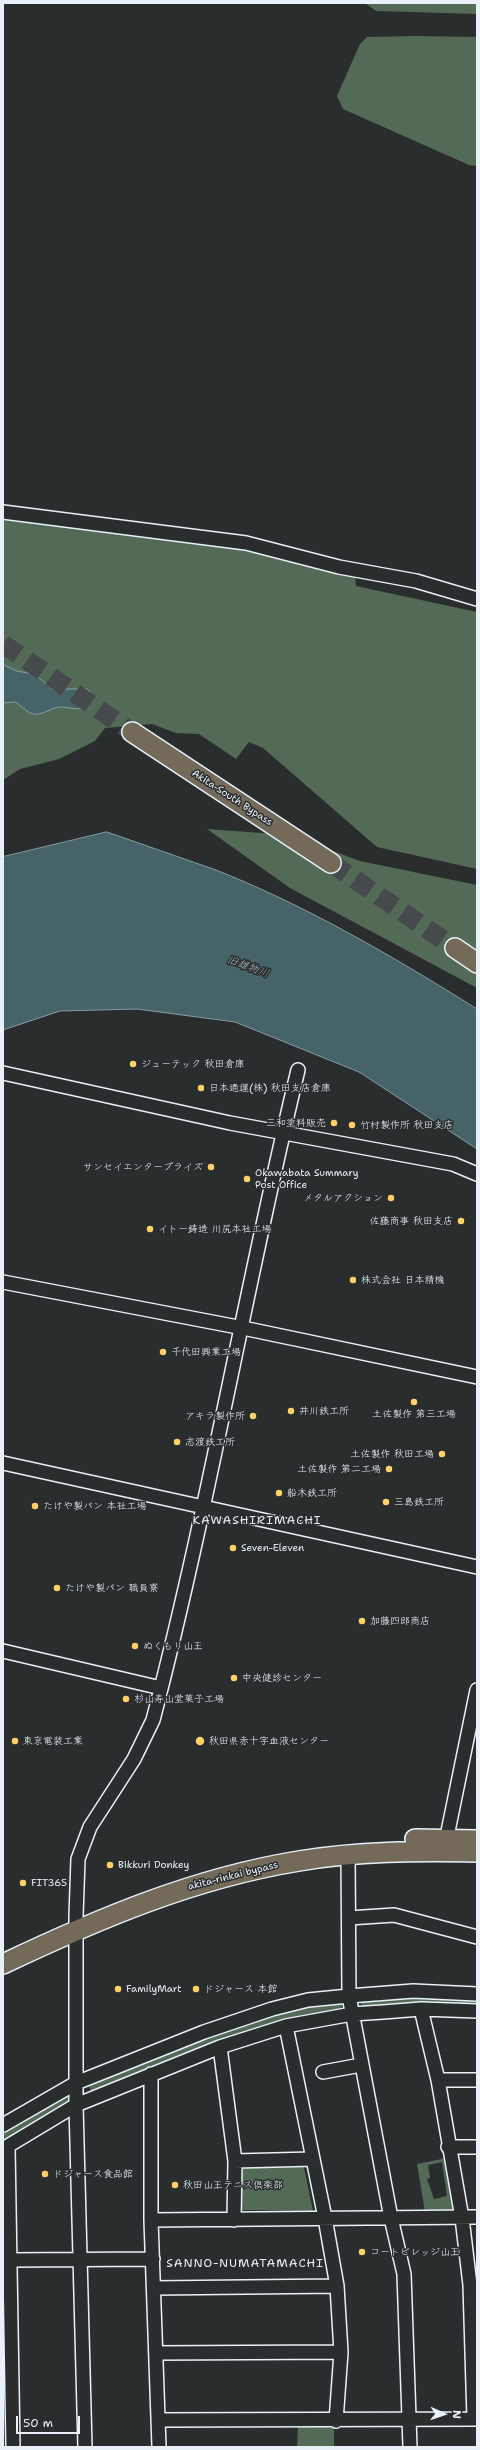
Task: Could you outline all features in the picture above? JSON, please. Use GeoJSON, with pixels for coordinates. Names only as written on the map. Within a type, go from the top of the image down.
{"type":"FeatureCollection","features":[{"type":"Feature","properties":{"kind":"highway","name":"Akita-South Bypass"},"geometry":{"type":"LineString","coordinates":[[132,732],[331,863]]}},
{"type":"Feature","properties":{"kind":"highway"},"geometry":{"type":"LineString","coordinates":[[454,948],[477,963]]}},
{"type":"Feature","properties":{"kind":"highway","name":"akita-rinkai bypass"},"geometry":{"type":"LineString","coordinates":[[3,1951],[76,1923],[209,1881],[284,1864],[477,1840]]}},
{"type":"Feature","properties":{"kind":"highway","name":"akita-rinkai bypass"},"geometry":{"type":"LineString","coordinates":[[3,1964],[76,1923],[172,1879],[255,1857],[342,1844],[446,1845],[477,1852]]}},
{"type":"Feature","properties":{"kind":"street"},"geometry":{"type":"LineString","coordinates":[[3,512],[246,543],[339,567],[416,581],[477,599]]}},
{"type":"Feature","properties":{"kind":"street"},"geometry":{"type":"LineString","coordinates":[[85,2447],[76,2106],[76,1923],[78,1858],[82,1844],[90,1827],[143,1742],[153,1720],[243,1328],[283,1134],[298,1070]]}},
{"type":"Feature","properties":{"kind":"street"},"geometry":{"type":"LineString","coordinates":[[3,1073],[283,1134],[453,1164],[477,1174]]}},
{"type":"Feature","properties":{"kind":"street"},"geometry":{"type":"LineString","coordinates":[[3,1282],[243,1328],[477,1377]]}},
{"type":"Feature","properties":{"kind":"street"},"geometry":{"type":"LineString","coordinates":[[3,1463],[477,1566]]}},
{"type":"Feature","properties":{"kind":"street"},"geometry":{"type":"LineString","coordinates":[[3,1651],[161,1688]]}},
{"type":"Feature","properties":{"kind":"street"},"geometry":{"type":"LineString","coordinates":[[446,1845],[477,1690]]}},
{"type":"Feature","properties":{"kind":"street"},"geometry":{"type":"LineString","coordinates":[[348,1855],[349,1996],[391,2218],[404,2274],[410,2447]]}},
{"type":"Feature","properties":{"kind":"street"},"geometry":{"type":"LineString","coordinates":[[349,1918],[394,1915],[477,1937]]}},
{"type":"Feature","properties":{"kind":"street"},"geometry":{"type":"LineString","coordinates":[[3,2125],[76,2083],[204,2032],[308,2000],[413,1991],[477,1994]]}},
{"type":"Feature","properties":{"kind":"street"},"geometry":{"type":"LineString","coordinates":[[158,2420],[336,2421],[476,2419],[473,2285],[448,2147],[438,2080],[421,2009]]}},
{"type":"Feature","properties":{"kind":"street"},"geometry":{"type":"LineString","coordinates":[[12,2447],[8,2425],[7,2359],[11,2260],[7,2210],[5,2148],[76,2106],[220,2047],[286,2026],[352,2014],[421,2009],[477,2011]]}},
{"type":"Feature","properties":{"kind":"street"},"geometry":{"type":"LineString","coordinates":[[286,2026],[326,2218],[337,2286],[340,2352],[336,2421]]}},
{"type":"Feature","properties":{"kind":"street"},"geometry":{"type":"LineString","coordinates":[[220,2047],[235,2161],[234,2220]]}},
{"type":"Feature","properties":{"kind":"street"},"geometry":{"type":"LineString","coordinates":[[323,2072],[361,2065]]}},
{"type":"Feature","properties":{"kind":"street"},"geometry":{"type":"LineString","coordinates":[[151,2074],[151,2220],[159,2447]]}},
{"type":"Feature","properties":{"kind":"street"},"geometry":{"type":"LineString","coordinates":[[438,2080],[477,2080]]}},
{"type":"Feature","properties":{"kind":"street"},"geometry":{"type":"LineString","coordinates":[[448,2147],[477,2147]]}},
{"type":"Feature","properties":{"kind":"street"},"geometry":{"type":"LineString","coordinates":[[235,2161],[313,2159]]}},
{"type":"Feature","properties":{"kind":"street"},"geometry":{"type":"LineString","coordinates":[[151,2220],[477,2217]]}},
{"type":"Feature","properties":{"kind":"street"},"geometry":{"type":"LineString","coordinates":[[11,2260],[153,2259]]}},
{"type":"Feature","properties":{"kind":"street"},"geometry":{"type":"LineString","coordinates":[[154,2288],[337,2286]]}},
{"type":"Feature","properties":{"kind":"street"},"geometry":{"type":"LineString","coordinates":[[156,2352],[340,2352]]}},
{"type":"Feature","properties":{"kind":"green space"},"geometry":{"type":"Polygon","coordinates":[[[365,3],[477,3],[477,14],[376,11],[365,3]]]}},
{"type":"Feature","properties":{"kind":"green space"},"geometry":{"type":"Polygon","coordinates":[[[367,37],[477,37],[477,166],[469,165],[343,109],[337,96],[360,44],[367,37]]]}},
{"type":"Feature","properties":{"kind":"green space"},"geometry":{"type":"Polygon","coordinates":[[[3,516],[241,546],[355,576],[356,586],[477,612],[477,869],[377,847],[263,748],[249,742],[236,759],[199,734],[176,733],[152,724],[105,728],[95,741],[59,759],[20,769],[3,780],[3,516]]]}},
{"type":"Feature","properties":{"kind":"green space"},"geometry":{"type":"Polygon","coordinates":[[[207,829],[289,835],[360,861],[477,885],[477,988],[290,888],[207,829]]]}},
{"type":"Feature","properties":{"kind":"green space"},"geometry":{"type":"Polygon","coordinates":[[[477,1994],[477,2008],[363,2008],[361,2002],[363,1999],[477,1994]]]}},
{"type":"Feature","properties":{"kind":"green space"},"geometry":{"type":"Polygon","coordinates":[[[339,2000],[343,2003],[340,2013],[91,2093],[89,2084],[261,2015],[339,2000]]]}},
{"type":"Feature","properties":{"kind":"green space"},"geometry":{"type":"Polygon","coordinates":[[[67,2094],[72,2094],[74,2100],[3,2142],[3,2129],[67,2094]]]}},
{"type":"Feature","properties":{"kind":"green space"},"geometry":{"type":"Polygon","coordinates":[[[447,2158],[457,2205],[454,2211],[425,2212],[417,2164],[447,2158]],[[442,2162],[428,2165],[430,2178],[427,2179],[434,2199],[447,2196],[442,2162]]]}},
{"type":"Feature","properties":{"kind":"green space"},"geometry":{"type":"Polygon","coordinates":[[[303,2163],[313,2211],[240,2210],[238,2166],[303,2163]]]}},
{"type":"Feature","properties":{"kind":"green space"},"geometry":{"type":"Polygon","coordinates":[[[298,2425],[334,2425],[334,2447],[297,2447],[298,2425]]]}},
{"type":"Feature","properties":{"kind":"water"},"geometry":{"type":"Polygon","coordinates":[[[3,664],[16,671],[34,674],[52,689],[87,689],[92,694],[89,705],[76,709],[57,707],[42,713],[34,714],[30,713],[15,702],[3,703],[3,664]]]}},
{"type":"Feature","properties":{"kind":"water","name":"旧雄物川"},"geometry":{"type":"Polygon","coordinates":[[[107,832],[216,870],[284,900],[317,916],[414,970],[477,1009],[477,1149],[359,1072],[235,1022],[137,1009],[60,1011],[3,1030],[3,857],[107,832]]]}},
{"type":"Feature","properties":{"kind":"tunnel"},"geometry":{"type":"LineString","coordinates":[[3,644],[132,732]]}},
{"type":"Feature","properties":{"kind":"tunnel"},"geometry":{"type":"LineString","coordinates":[[331,863],[455,948]]}},
{"type":"Feature","properties":{"kind":"place","name":"ジューテック 秋田倉庫"},"geometry":{"type":"Point","coordinates":[133,1064]}},
{"type":"Feature","properties":{"kind":"place","name":"日本通運(株) 秋田支店倉庫"},"geometry":{"type":"Point","coordinates":[201,1088]}},
{"type":"Feature","properties":{"kind":"place","name":"三和塗料販売"},"geometry":{"type":"Point","coordinates":[334,1123]}},
{"type":"Feature","properties":{"kind":"place","name":"竹村製作所 秋田支店"},"geometry":{"type":"Point","coordinates":[352,1125]}},
{"type":"Feature","properties":{"kind":"place","name":"サンセイエンタープライズ"},"geometry":{"type":"Point","coordinates":[211,1167]}},
{"type":"Feature","properties":{"kind":"place","name":"Okawabata Summary Post Office"},"geometry":{"type":"Point","coordinates":[247,1179]}},
{"type":"Feature","properties":{"kind":"place","name":"メタルアクション"},"geometry":{"type":"Point","coordinates":[391,1198]}},
{"type":"Feature","properties":{"kind":"place","name":"佐藤商事 秋田支店"},"geometry":{"type":"Point","coordinates":[461,1221]}},
{"type":"Feature","properties":{"kind":"place","name":"イトー鋳造 川尻本社工場"},"geometry":{"type":"Point","coordinates":[150,1229]}},
{"type":"Feature","properties":{"kind":"place","name":"株式会社 日本精機"},"geometry":{"type":"Point","coordinates":[353,1280]}},
{"type":"Feature","properties":{"kind":"place","name":"千代田興業工場"},"geometry":{"type":"Point","coordinates":[163,1352]}},
{"type":"Feature","properties":{"kind":"place","name":"土佐製作 第三工場"},"geometry":{"type":"Point","coordinates":[414,1402]}},
{"type":"Feature","properties":{"kind":"place","name":"井川鉄工所"},"geometry":{"type":"Point","coordinates":[291,1411]}},
{"type":"Feature","properties":{"kind":"place","name":"アキラ製作所"},"geometry":{"type":"Point","coordinates":[253,1416]}},
{"type":"Feature","properties":{"kind":"place","name":"志渡鉄工所"},"geometry":{"type":"Point","coordinates":[177,1442]}},
{"type":"Feature","properties":{"kind":"place","name":"土佐製作 秋田工場"},"geometry":{"type":"Point","coordinates":[442,1454]}},
{"type":"Feature","properties":{"kind":"place","name":"土佐製作 第二工場"},"geometry":{"type":"Point","coordinates":[389,1469]}},
{"type":"Feature","properties":{"kind":"place","name":"船木鉄工所"},"geometry":{"type":"Point","coordinates":[279,1493]}},
{"type":"Feature","properties":{"kind":"place","name":"三島鉄工所"},"geometry":{"type":"Point","coordinates":[386,1502]}},
{"type":"Feature","properties":{"kind":"place","name":"たけや製パン 本社工場"},"geometry":{"type":"Point","coordinates":[35,1506]}},
{"type":"Feature","properties":{"kind":"place","name":"Seven-Eleven"},"geometry":{"type":"Point","coordinates":[233,1548]}},
{"type":"Feature","properties":{"kind":"place","name":"たけや製パン 職員寮"},"geometry":{"type":"Point","coordinates":[57,1588]}},
{"type":"Feature","properties":{"kind":"place","name":"加藤四郎商店"},"geometry":{"type":"Point","coordinates":[362,1621]}},
{"type":"Feature","properties":{"kind":"place","name":"ぬくもり山王"},"geometry":{"type":"Point","coordinates":[135,1646]}},
{"type":"Feature","properties":{"kind":"place","name":"中央健診センター"},"geometry":{"type":"Point","coordinates":[234,1678]}},
{"type":"Feature","properties":{"kind":"place","name":"杉山寿山堂菓子工場"},"geometry":{"type":"Point","coordinates":[126,1699]}},
{"type":"Feature","properties":{"kind":"place","name":"東京電装工業"},"geometry":{"type":"Point","coordinates":[15,1741]}},
{"type":"Feature","properties":{"kind":"place","name":"秋田県赤十字血液センター"},"geometry":{"type":"Point","coordinates":[200,1741]}},
{"type":"Feature","properties":{"kind":"place","name":"Bikkuri Donkey"},"geometry":{"type":"Point","coordinates":[110,1865]}},
{"type":"Feature","properties":{"kind":"place","name":"FIT365"},"geometry":{"type":"Point","coordinates":[23,1883]}},
{"type":"Feature","properties":{"kind":"place","name":"FamilyMart"},"geometry":{"type":"Point","coordinates":[118,1989]}},
{"type":"Feature","properties":{"kind":"place","name":"ドジャース 本館"},"geometry":{"type":"Point","coordinates":[196,1989]}},
{"type":"Feature","properties":{"kind":"place","name":"ドジャース食品館"},"geometry":{"type":"Point","coordinates":[45,2174]}},
{"type":"Feature","properties":{"kind":"place","name":"秋田山王テニス倶楽部"},"geometry":{"type":"Point","coordinates":[175,2185]}},
{"type":"Feature","properties":{"kind":"place","name":"コートビレッジ山王"},"geometry":{"type":"Point","coordinates":[362,2252]}},
{"type":"Feature","properties":{"kind":"district","name":"KAWASHIRIMACHI"},"geometry":{"type":"Point","coordinates":[257,1521]}},
{"type":"Feature","properties":{"kind":"district","name":"SANNO-NUMATAMACHI"},"geometry":{"type":"Point","coordinates":[245,2264]}}]}
